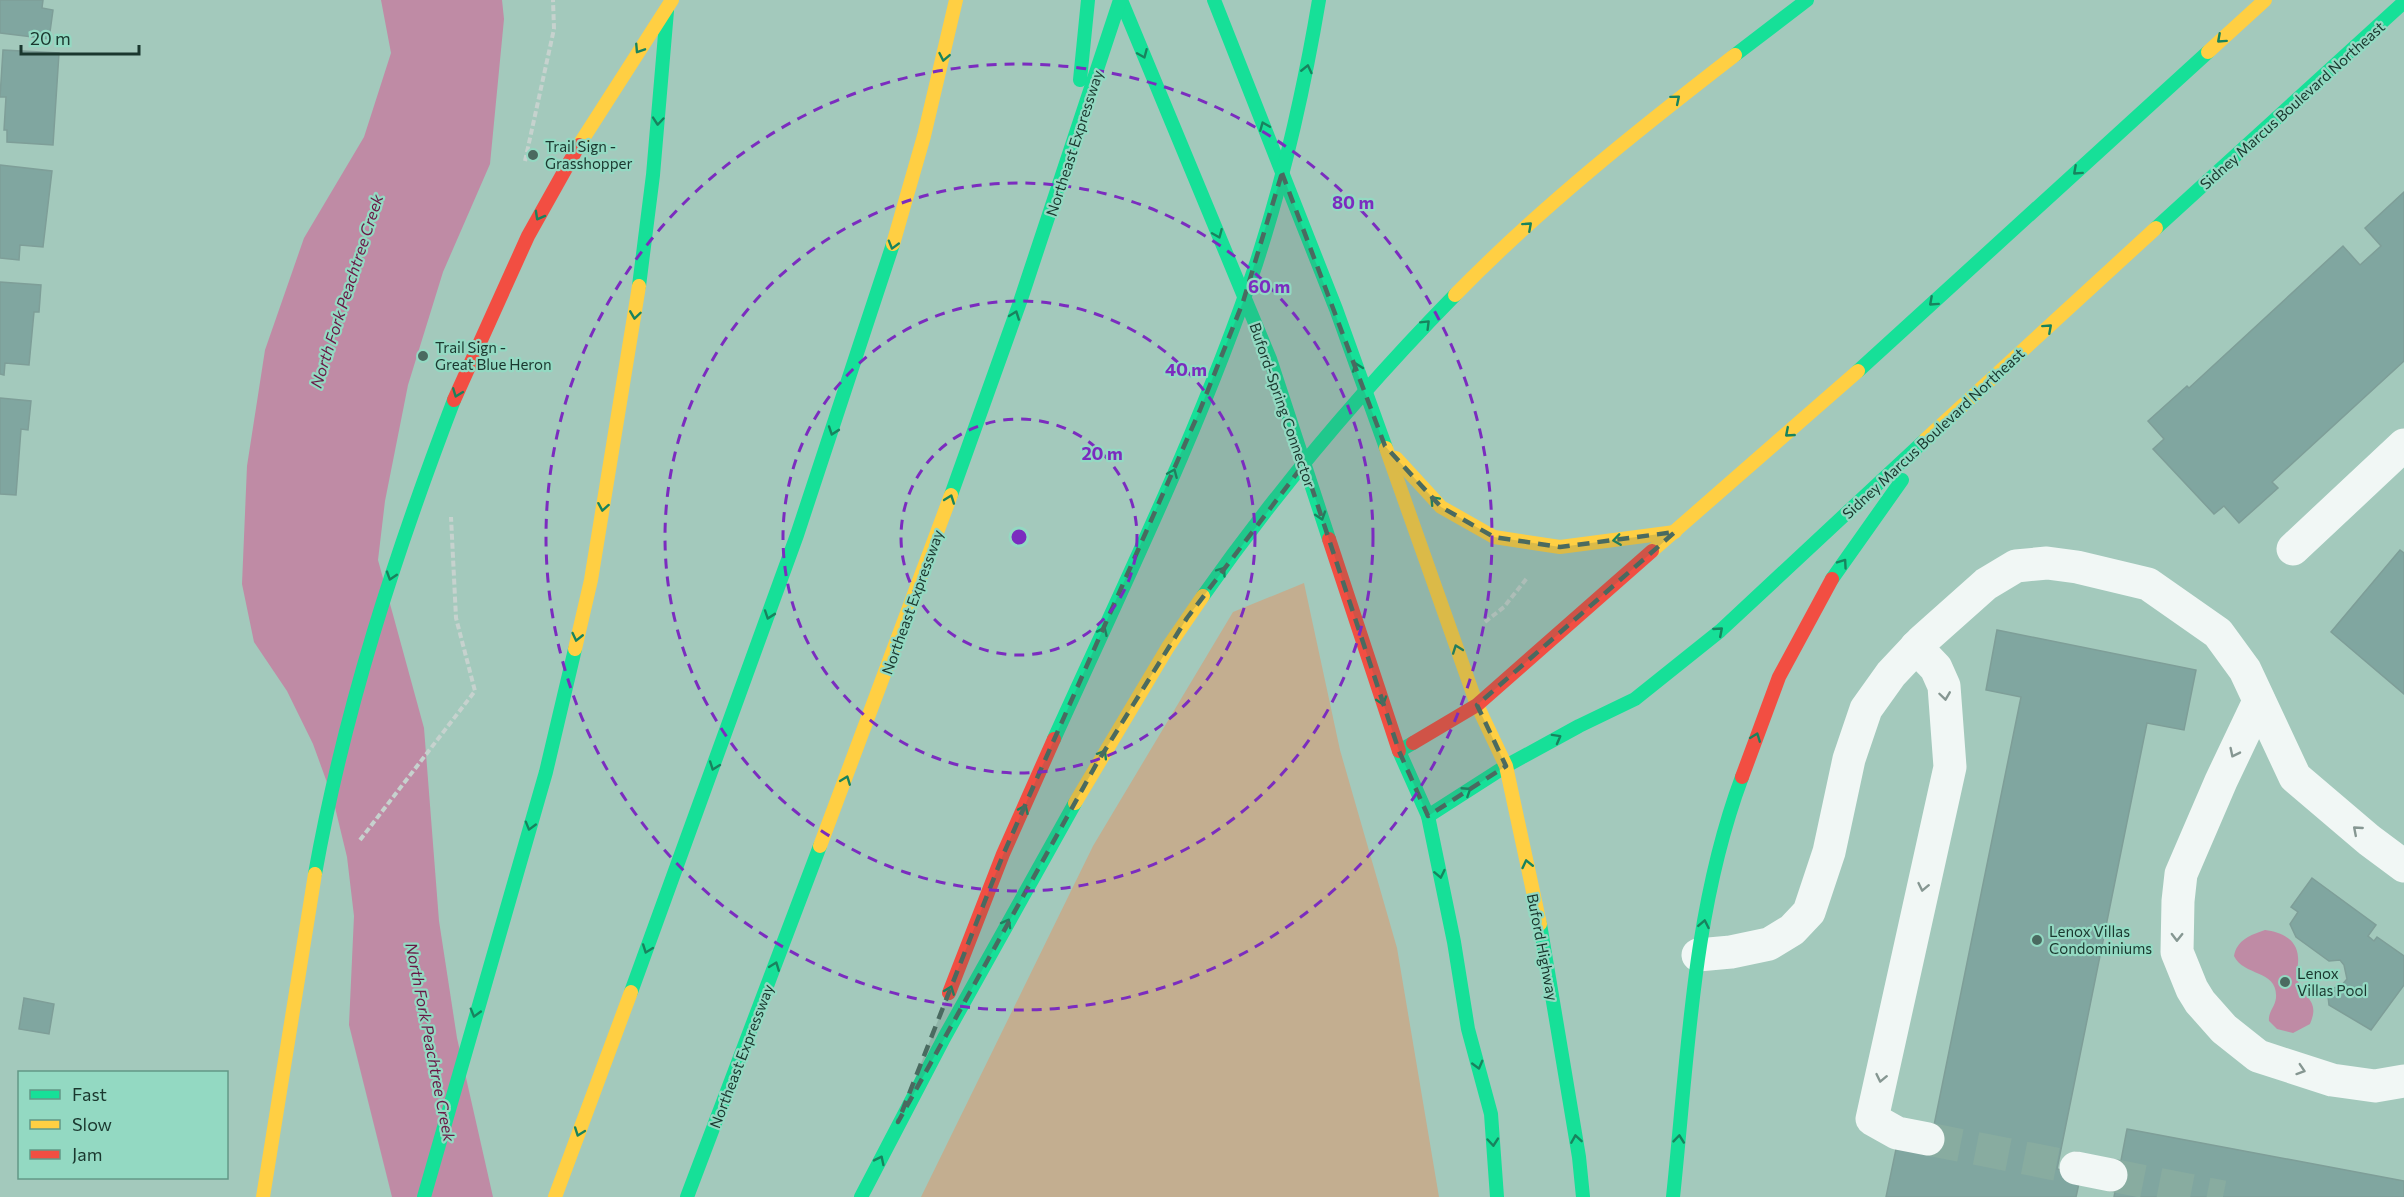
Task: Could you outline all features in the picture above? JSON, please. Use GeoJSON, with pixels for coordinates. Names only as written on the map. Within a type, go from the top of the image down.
{"type":"FeatureCollection","features":[{"type":"Feature","properties":{"kind":"main road"},"geometry":{"type":"LineString","coordinates":[[424,1197],[546,772],[591,580],[634,321],[653,175],[670,0]]}},
{"type":"Feature","properties":{"kind":"main road"},"geometry":{"type":"LineString","coordinates":[[263,1197],[297,975],[326,811],[372,637],[414,505],[462,380],[528,236],[586,132],[670,0]]}},
{"type":"Feature","properties":{"kind":"main road"},"geometry":{"type":"LineString","coordinates":[[555,1197],[735,712],[847,390],[888,266],[938,86],[956,0]]}},
{"type":"Feature","properties":{"kind":"main road"},"geometry":{"type":"LineString","coordinates":[[1072,156],[1088,0]]}},
{"type":"Feature","properties":{"kind":"main road","name":"Northeast Expressway"},"geometry":{"type":"LineString","coordinates":[[687,1197],[904,627],[1072,156],[1120,0]]}},
{"type":"Feature","properties":{"kind":"main road","name":"Buford-Spring Connector"},"geometry":{"type":"LineString","coordinates":[[1120,0],[1270,359],[1399,751]]}},
{"type":"Feature","properties":{"kind":"main road"},"geometry":{"type":"LineString","coordinates":[[1214,0],[1336,309],[1477,705]]}},
{"type":"Feature","properties":{"kind":"main road"},"geometry":{"type":"LineString","coordinates":[[898,1122],[1003,855],[1150,527],[1243,302],[1267,228],[1289,148],[1311,51],[1319,0]]}},
{"type":"Feature","properties":{"kind":"main road"},"geometry":{"type":"LineString","coordinates":[[861,1197],[898,1122],[1097,763],[1187,618],[1275,500],[1352,406],[1417,333],[1485,266],[1566,192],[1682,94],[1807,0]]}},
{"type":"Feature","properties":{"kind":"main road"},"geometry":{"type":"LineString","coordinates":[[1497,1197],[1491,1114],[1468,1029],[1454,942],[1428,816],[1399,751],[1477,705],[1815,410],[2265,0]]}},
{"type":"Feature","properties":{"kind":"main road","name":"Sidney Marcus Boulevard Northeast"},"geometry":{"type":"LineString","coordinates":[[1428,816],[1506,766],[1579,726],[1635,699],[1720,631],[1942,424],[2404,2]]}},
{"type":"Feature","properties":{"kind":"main road"},"geometry":{"type":"LineString","coordinates":[[1673,1197],[1698,955],[1716,861],[1732,804],[1779,677],[1830,582],[1942,424]]}},
{"type":"Feature","properties":{"kind":"main road"},"geometry":{"type":"LineString","coordinates":[[1385,446],[1441,507],[1494,537],[1560,548],[1675,532]]}},
{"type":"Feature","properties":{"kind":"main road","name":"Buford Highway"},"geometry":{"type":"LineString","coordinates":[[1477,705],[1506,766],[1540,925],[1579,1157],[1583,1197]]}},
{"type":"Feature","properties":{"kind":"street"},"geometry":{"type":"LineString","coordinates":[[2293,549],[2404,445]]}},
{"type":"Feature","properties":{"kind":"street"},"geometry":{"type":"LineString","coordinates":[[1698,955],[1731,952],[1769,944],[1792,930],[1809,912],[1829,852],[1849,759],[1866,709],[1891,674],[1916,647],[1986,584],[2016,566],[2047,563],[2077,567],[2148,584],[2218,633],[2245,670],[2295,777],[2369,840],[2404,866]]}},
{"type":"Feature","properties":{"kind":"street"},"geometry":{"type":"LineString","coordinates":[[1916,647],[1936,668],[1944,686],[1950,767],[1872,1119],[1897,1133],[1928,1139]]}},
{"type":"Feature","properties":{"kind":"street"},"geometry":{"type":"LineString","coordinates":[[2259,701],[2181,874],[2177,952],[2192,989],[2200,1002],[2224,1029],[2258,1056],[2332,1080],[2375,1086],[2404,1081]]}},
{"type":"Feature","properties":{"kind":"street"},"geometry":{"type":"LineString","coordinates":[[2076,1168],[2111,1175]]}},
{"type":"Feature","properties":{"kind":"path"},"geometry":{"type":"LineString","coordinates":[[1482,624],[1504,607],[1528,575]]}},
{"type":"Feature","properties":{"kind":"highlighted area"},"geometry":{"type":"Polygon","coordinates":[[[1282,173],[1385,446],[1441,507],[1494,537],[1560,547],[1675,532],[1477,705],[1506,766],[1428,816],[1399,751],[1304,464],[1187,618],[1097,763],[898,1122],[1003,855],[1200,410],[1243,302],[1282,173]]]}},
{"type":"Feature","properties":{"kind":"shaded area"},"geometry":{"type":"Polygon","coordinates":[[[1304,583],[1340,750],[1397,948],[1439,1197],[921,1197],[1093,846],[1233,612],[1304,583]]]}},
{"type":"Feature","properties":{"kind":"water","name":"North Fork Peachtree Creek"},"geometry":{"type":"Polygon","coordinates":[[[381,0],[502,0],[504,19],[490,164],[443,272],[408,385],[385,501],[378,560],[424,728],[439,921],[457,1038],[493,1197],[392,1197],[349,1025],[354,916],[347,857],[333,799],[313,744],[287,691],[254,642],[242,584],[247,466],[265,350],[304,238],[364,137],[391,53],[381,0]]]}},
{"type":"Feature","properties":{"kind":"water","name":"Lenox Villas Pool"},"geometry":{"type":"Polygon","coordinates":[[[2265,930],[2282,935],[2295,945],[2298,957],[2297,978],[2312,1005],[2313,1016],[2310,1024],[2293,1033],[2277,1029],[2269,1021],[2276,998],[2272,982],[2239,963],[2234,956],[2241,942],[2265,930]]]}},
{"type":"Feature","properties":{"kind":"building"},"geometry":{"type":"Polygon","coordinates":[[[0,0],[43,0],[42,8],[53,10],[49,39],[0,33],[0,0]]]}},
{"type":"Feature","properties":{"kind":"building"},"geometry":{"type":"Polygon","coordinates":[[[3,50],[59,53],[53,145],[7,142],[7,130],[4,130],[6,97],[0,97],[3,50]]]}},
{"type":"Feature","properties":{"kind":"building"},"geometry":{"type":"Polygon","coordinates":[[[0,165],[52,171],[43,247],[20,245],[19,260],[0,258],[0,165]]]}},
{"type":"Feature","properties":{"kind":"building"},"geometry":{"type":"Polygon","coordinates":[[[2404,192],[2404,361],[2272,482],[2278,488],[2239,523],[2224,506],[2214,514],[2153,449],[2164,439],[2148,421],[2187,386],[2189,388],[2343,246],[2360,265],[2381,246],[2365,228],[2404,192]]]}},
{"type":"Feature","properties":{"kind":"building"},"geometry":{"type":"Polygon","coordinates":[[[0,282],[41,285],[39,312],[34,312],[29,365],[5,363],[4,375],[0,374],[0,282]]]}},
{"type":"Feature","properties":{"kind":"building"},"geometry":{"type":"Polygon","coordinates":[[[0,398],[31,401],[28,430],[21,429],[16,495],[0,494],[0,398]]]}},
{"type":"Feature","properties":{"kind":"building"},"geometry":{"type":"Polygon","coordinates":[[[2400,550],[2404,553],[2404,694],[2331,632],[2400,550]]]}},
{"type":"Feature","properties":{"kind":"building","name":"Lenox Villas Condominiums"},"geometry":{"type":"Polygon","coordinates":[[[1997,630],[2196,670],[2184,730],[2147,723],[2057,1169],[2081,1174],[2076,1197],[1886,1197],[1896,1149],[1928,1155],[2021,697],[1986,690],[1997,630]]]}},
{"type":"Feature","properties":{"kind":"building"},"geometry":{"type":"Polygon","coordinates":[[[2312,878],[2376,925],[2368,936],[2374,941],[2377,937],[2404,956],[2404,985],[2371,1030],[2329,1005],[2328,996],[2334,988],[2341,986],[2347,979],[2344,965],[2340,960],[2329,961],[2296,937],[2290,924],[2298,912],[2291,907],[2312,878]]]}},
{"type":"Feature","properties":{"kind":"building"},"geometry":{"type":"Polygon","coordinates":[[[24,998],[54,1004],[49,1034],[19,1029],[24,998]]]}},
{"type":"Feature","properties":{"kind":"building"},"geometry":{"type":"Polygon","coordinates":[[[2127,1129],[2404,1181],[2404,1197],[2114,1197],[2127,1129]]]}},
{"type":"Feature","properties":{"kind":"tunnel"},"geometry":{"type":"LineString","coordinates":[[1928,1139],[2076,1168]]}},
{"type":"Feature","properties":{"kind":"tunnel"},"geometry":{"type":"LineString","coordinates":[[2111,1175],[2223,1197]]}},
{"type":"Feature","properties":{"kind":"traffic: fast"},"geometry":{"type":"LineString","coordinates":[[1080,80],[1088,0]]}},
{"type":"Feature","properties":{"kind":"traffic: fast"},"geometry":{"type":"LineString","coordinates":[[951,495],[1020,302],[1120,0]]}},
{"type":"Feature","properties":{"kind":"traffic: fast"},"geometry":{"type":"LineString","coordinates":[[1121,0],[1270,359],[1329,539]]}},
{"type":"Feature","properties":{"kind":"traffic: fast"},"geometry":{"type":"LineString","coordinates":[[1214,0],[1336,309],[1386,448]]}},
{"type":"Feature","properties":{"kind":"traffic: fast"},"geometry":{"type":"LineString","coordinates":[[1054,739],[1187,445],[1256,264],[1300,100],[1319,0]]}},
{"type":"Feature","properties":{"kind":"traffic: fast"},"geometry":{"type":"LineString","coordinates":[[1735,55],[1807,0]]}},
{"type":"Feature","properties":{"kind":"traffic: fast"},"geometry":{"type":"LineString","coordinates":[[2156,228],[2404,2]]}},
{"type":"Feature","properties":{"kind":"traffic: fast"},"geometry":{"type":"LineString","coordinates":[[639,286],[653,175],[667,11]]}},
{"type":"Feature","properties":{"kind":"traffic: fast"},"geometry":{"type":"LineString","coordinates":[[1858,371],[2208,52]]}},
{"type":"Feature","properties":{"kind":"traffic: fast"},"geometry":{"type":"LineString","coordinates":[[631,992],[797,535],[893,244]]}},
{"type":"Feature","properties":{"kind":"traffic: fast"},"geometry":{"type":"LineString","coordinates":[[1203,596],[1323,440],[1455,295]]}},
{"type":"Feature","properties":{"kind":"traffic: fast"},"geometry":{"type":"LineString","coordinates":[[315,874],[341,753],[373,634],[411,516],[454,400]]}},
{"type":"Feature","properties":{"kind":"traffic: fast"},"geometry":{"type":"LineString","coordinates":[[1428,816],[1506,766],[1579,726],[1635,699],[1720,631],[1925,440]]}},
{"type":"Feature","properties":{"kind":"traffic: fast"},"geometry":{"type":"LineString","coordinates":[[1832,579],[1902,480]]}},
{"type":"Feature","properties":{"kind":"traffic: fast"},"geometry":{"type":"LineString","coordinates":[[424,1197],[546,772],[575,649]]}},
{"type":"Feature","properties":{"kind":"traffic: fast"},"geometry":{"type":"LineString","coordinates":[[1413,743],[1399,751],[1428,816],[1454,942],[1468,1029],[1491,1114],[1497,1197]]}},
{"type":"Feature","properties":{"kind":"traffic: fast"},"geometry":{"type":"LineString","coordinates":[[1673,1197],[1688,1038],[1702,932],[1725,828],[1742,777]]}},
{"type":"Feature","properties":{"kind":"traffic: fast"},"geometry":{"type":"LineString","coordinates":[[861,1197],[944,1038],[1075,803]]}},
{"type":"Feature","properties":{"kind":"traffic: fast"},"geometry":{"type":"LineString","coordinates":[[687,1197],[820,846]]}},
{"type":"Feature","properties":{"kind":"traffic: fast"},"geometry":{"type":"LineString","coordinates":[[1540,924],[1579,1157],[1583,1197]]}},
{"type":"Feature","properties":{"kind":"traffic: slow"},"geometry":{"type":"LineString","coordinates":[[579,145],[672,0]]}},
{"type":"Feature","properties":{"kind":"traffic: slow"},"geometry":{"type":"LineString","coordinates":[[893,244],[924,136],[956,0]]}},
{"type":"Feature","properties":{"kind":"traffic: slow"},"geometry":{"type":"LineString","coordinates":[[2208,52],[2265,0]]}},
{"type":"Feature","properties":{"kind":"traffic: slow"},"geometry":{"type":"LineString","coordinates":[[1455,295],[1556,200],[1735,55]]}},
{"type":"Feature","properties":{"kind":"traffic: slow"},"geometry":{"type":"LineString","coordinates":[[1925,440],[2156,228]]}},
{"type":"Feature","properties":{"kind":"traffic: slow"},"geometry":{"type":"LineString","coordinates":[[575,649],[591,580],[639,286]]}},
{"type":"Feature","properties":{"kind":"traffic: slow"},"geometry":{"type":"LineString","coordinates":[[1652,551],[1858,371]]}},
{"type":"Feature","properties":{"kind":"traffic: slow"},"geometry":{"type":"LineString","coordinates":[[1386,448],[1477,705]]}},
{"type":"Feature","properties":{"kind":"traffic: slow"},"geometry":{"type":"LineString","coordinates":[[1396,458],[1441,507],[1494,537],[1560,547],[1675,532]]}},
{"type":"Feature","properties":{"kind":"traffic: slow"},"geometry":{"type":"LineString","coordinates":[[820,846],[951,495]]}},
{"type":"Feature","properties":{"kind":"traffic: slow"},"geometry":{"type":"LineString","coordinates":[[1075,803],[1168,647],[1203,596]]}},
{"type":"Feature","properties":{"kind":"traffic: slow"},"geometry":{"type":"LineString","coordinates":[[1477,705],[1506,766],[1540,924]]}},
{"type":"Feature","properties":{"kind":"traffic: slow"},"geometry":{"type":"LineString","coordinates":[[263,1197],[315,874]]}},
{"type":"Feature","properties":{"kind":"traffic: slow"},"geometry":{"type":"LineString","coordinates":[[555,1197],[631,992]]}},
{"type":"Feature","properties":{"kind":"traffic: jam"},"geometry":{"type":"LineString","coordinates":[[454,400],[528,236],[579,145]]}},
{"type":"Feature","properties":{"kind":"traffic: jam"},"geometry":{"type":"LineString","coordinates":[[1329,539],[1399,751]]}},
{"type":"Feature","properties":{"kind":"traffic: jam"},"geometry":{"type":"LineString","coordinates":[[1413,743],[1477,705],[1652,551]]}},
{"type":"Feature","properties":{"kind":"traffic: jam"},"geometry":{"type":"LineString","coordinates":[[1742,777],[1779,677],[1832,579]]}},
{"type":"Feature","properties":{"kind":"traffic: jam"},"geometry":{"type":"LineString","coordinates":[[949,993],[1003,854],[1054,739]]}},
{"type":"Feature","properties":{"kind":"place","name":"Trail Sign - Grasshopper"},"geometry":{"type":"Point","coordinates":[533,155]}},
{"type":"Feature","properties":{"kind":"place","name":"Trail Sign - Great Blue Heron"},"geometry":{"type":"Point","coordinates":[423,356]}},
{"type":"Feature","properties":{"kind":"place","name":"Lenox Villas Condominiums"},"geometry":{"type":"Point","coordinates":[2037,940]}},
{"type":"Feature","properties":{"kind":"place","name":"Lenox Villas Pool"},"geometry":{"type":"Point","coordinates":[2285,982]}}]}
